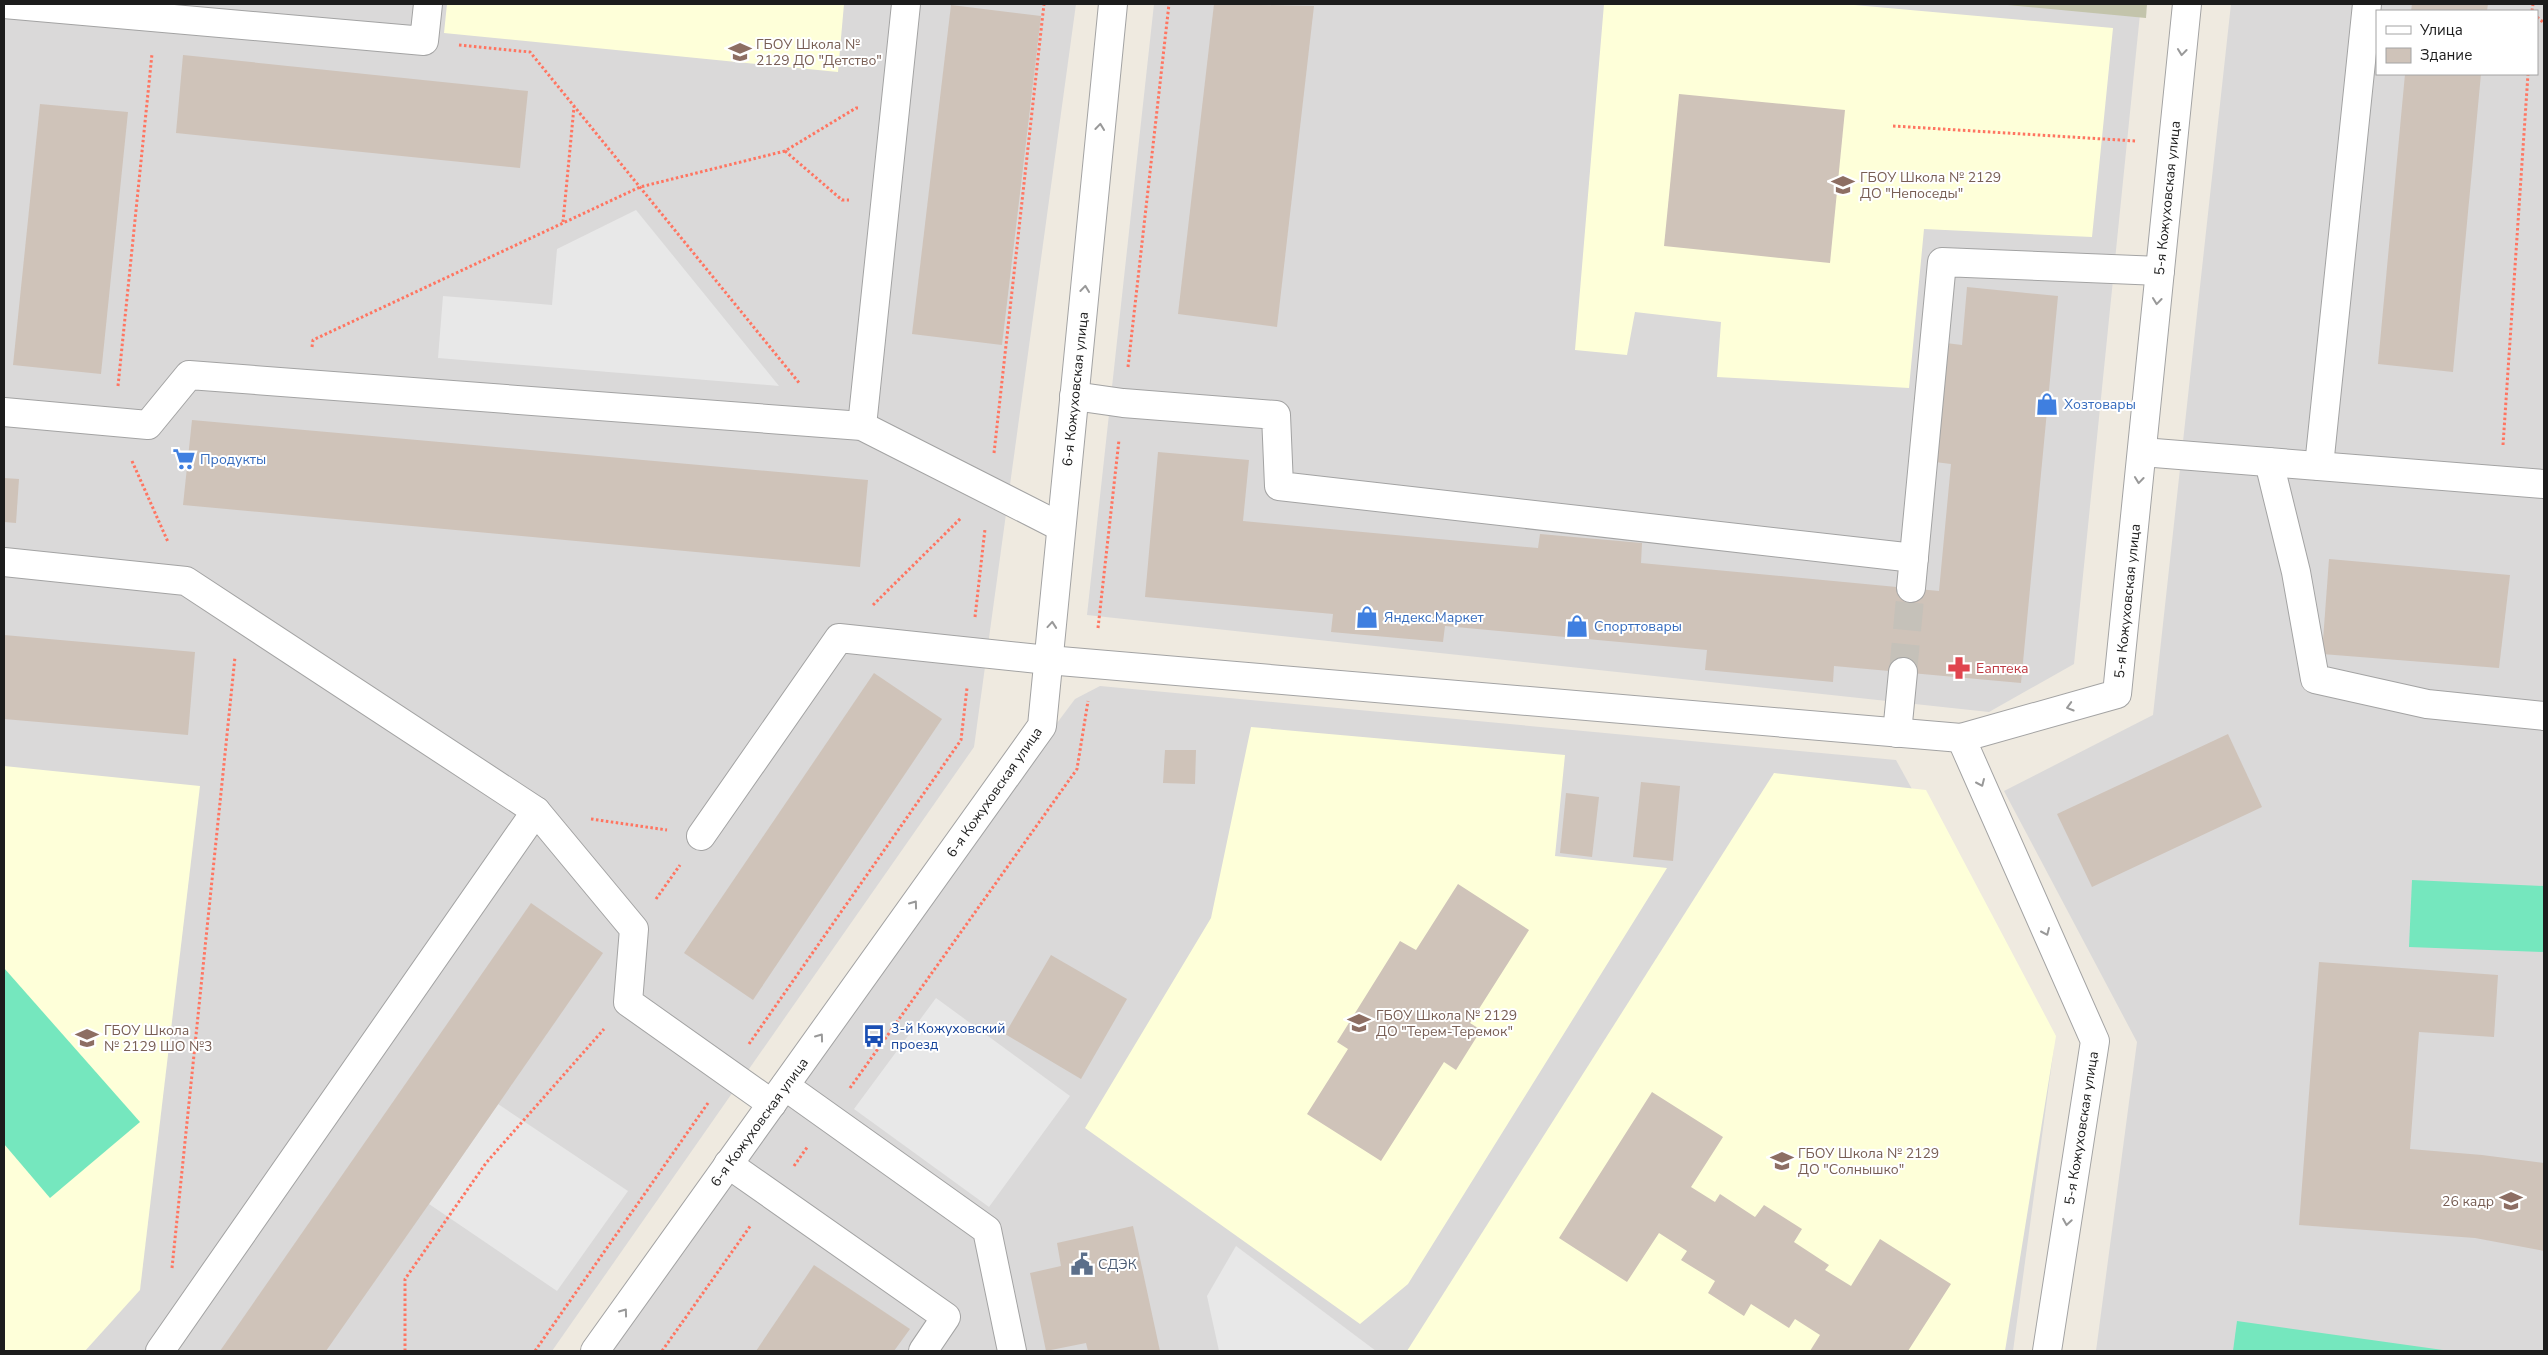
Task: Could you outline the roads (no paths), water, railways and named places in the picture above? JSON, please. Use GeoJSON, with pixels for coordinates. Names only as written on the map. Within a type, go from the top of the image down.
{"type":"FeatureCollection","features":[{"type":"Feature","properties":{"kind":"street"},"geometry":{"type":"LineString","coordinates":[[4,4],[155,19],[424,41],[428,4]]}},
{"type":"Feature","properties":{"kind":"street"},"geometry":{"type":"LineString","coordinates":[[862,426],[906,4]]}},
{"type":"Feature","properties":{"kind":"street","name":"6-я Кожуховская улица"},"geometry":{"type":"LineString","coordinates":[[595,1351],[1042,726],[1113,4]]}},
{"type":"Feature","properties":{"kind":"street","name":"5-я Кожуховская улица"},"geometry":{"type":"LineString","coordinates":[[2047,1351],[2095,1041],[1961,738],[2117,694],[2187,4]]}},
{"type":"Feature","properties":{"kind":"street"},"geometry":{"type":"LineString","coordinates":[[2319,466],[2367,4]]}},
{"type":"Feature","properties":{"kind":"street"},"geometry":{"type":"LineString","coordinates":[[1911,588],[1942,262],[2160,271]]}},
{"type":"Feature","properties":{"kind":"street"},"geometry":{"type":"LineString","coordinates":[[4,412],[148,425],[189,375],[862,426],[1061,527]]}},
{"type":"Feature","properties":{"kind":"street"},"geometry":{"type":"LineString","coordinates":[[1074,396],[1124,403],[1276,415],[1279,486],[1914,558]]}},
{"type":"Feature","properties":{"kind":"street"},"geometry":{"type":"LineString","coordinates":[[2142,452],[2544,484]]}},
{"type":"Feature","properties":{"kind":"street"},"geometry":{"type":"LineString","coordinates":[[2269,462],[2296,572],[2315,679],[2427,704],[2544,716]]}},
{"type":"Feature","properties":{"kind":"street"},"geometry":{"type":"LineString","coordinates":[[4,562],[186,581],[536,811],[634,929],[628,1002],[728,1074],[829,1118],[987,1230],[1012,1351]]}},
{"type":"Feature","properties":{"kind":"street"},"geometry":{"type":"LineString","coordinates":[[701,836],[839,638],[1048,660],[1961,738]]}},
{"type":"Feature","properties":{"kind":"street"},"geometry":{"type":"LineString","coordinates":[[1897,733],[1903,672]]}},
{"type":"Feature","properties":{"kind":"street"},"geometry":{"type":"LineString","coordinates":[[160,1351],[536,811]]}},
{"type":"Feature","properties":{"kind":"street"},"geometry":{"type":"LineString","coordinates":[[728,1164],[946,1317],[923,1351]]}},
{"type":"Feature","properties":{"kind":"tunnel"},"geometry":{"type":"LineString","coordinates":[[1903,672],[1911,588]]}},
{"type":"Feature","properties":{"kind":"place","name":"ГБОУ Школа № 2129 ДО \"Детство\""},"geometry":{"type":"Point","coordinates":[740,52]}},
{"type":"Feature","properties":{"kind":"place","name":"ГБОУ Школа № 2129 ДО \"Непоседы\""},"geometry":{"type":"Point","coordinates":[1843,185]}},
{"type":"Feature","properties":{"kind":"place","name":"Хозтовары"},"geometry":{"type":"Point","coordinates":[2047,404]}},
{"type":"Feature","properties":{"kind":"place","name":"Продукты"},"geometry":{"type":"Point","coordinates":[184,459]}},
{"type":"Feature","properties":{"kind":"place","name":"Яндекс.Маркет"},"geometry":{"type":"Point","coordinates":[1367,617]}},
{"type":"Feature","properties":{"kind":"place","name":"Спорттовары"},"geometry":{"type":"Point","coordinates":[1577,626]}},
{"type":"Feature","properties":{"kind":"place","name":"Еаптека"},"geometry":{"type":"Point","coordinates":[1959,668]}},
{"type":"Feature","properties":{"kind":"place","name":"ГБОУ Школа № 2129 ДО \"Терем-Теремок\""},"geometry":{"type":"Point","coordinates":[1359,1023]}},
{"type":"Feature","properties":{"kind":"place","name":"3-й Кожуховский проезд"},"geometry":{"type":"Point","coordinates":[874,1036]}},
{"type":"Feature","properties":{"kind":"place","name":"ГБОУ Школа № 2129 ШО №3"},"geometry":{"type":"Point","coordinates":[87,1038]}},
{"type":"Feature","properties":{"kind":"place","name":"ГБОУ Школа № 2129 ДО \"Солнышко\""},"geometry":{"type":"Point","coordinates":[1782,1161]}},
{"type":"Feature","properties":{"kind":"place","name":"26 кадр"},"geometry":{"type":"Point","coordinates":[2511,1201]}},
{"type":"Feature","properties":{"kind":"place","name":"СДЭК"},"geometry":{"type":"Point","coordinates":[1082,1264]}}]}
